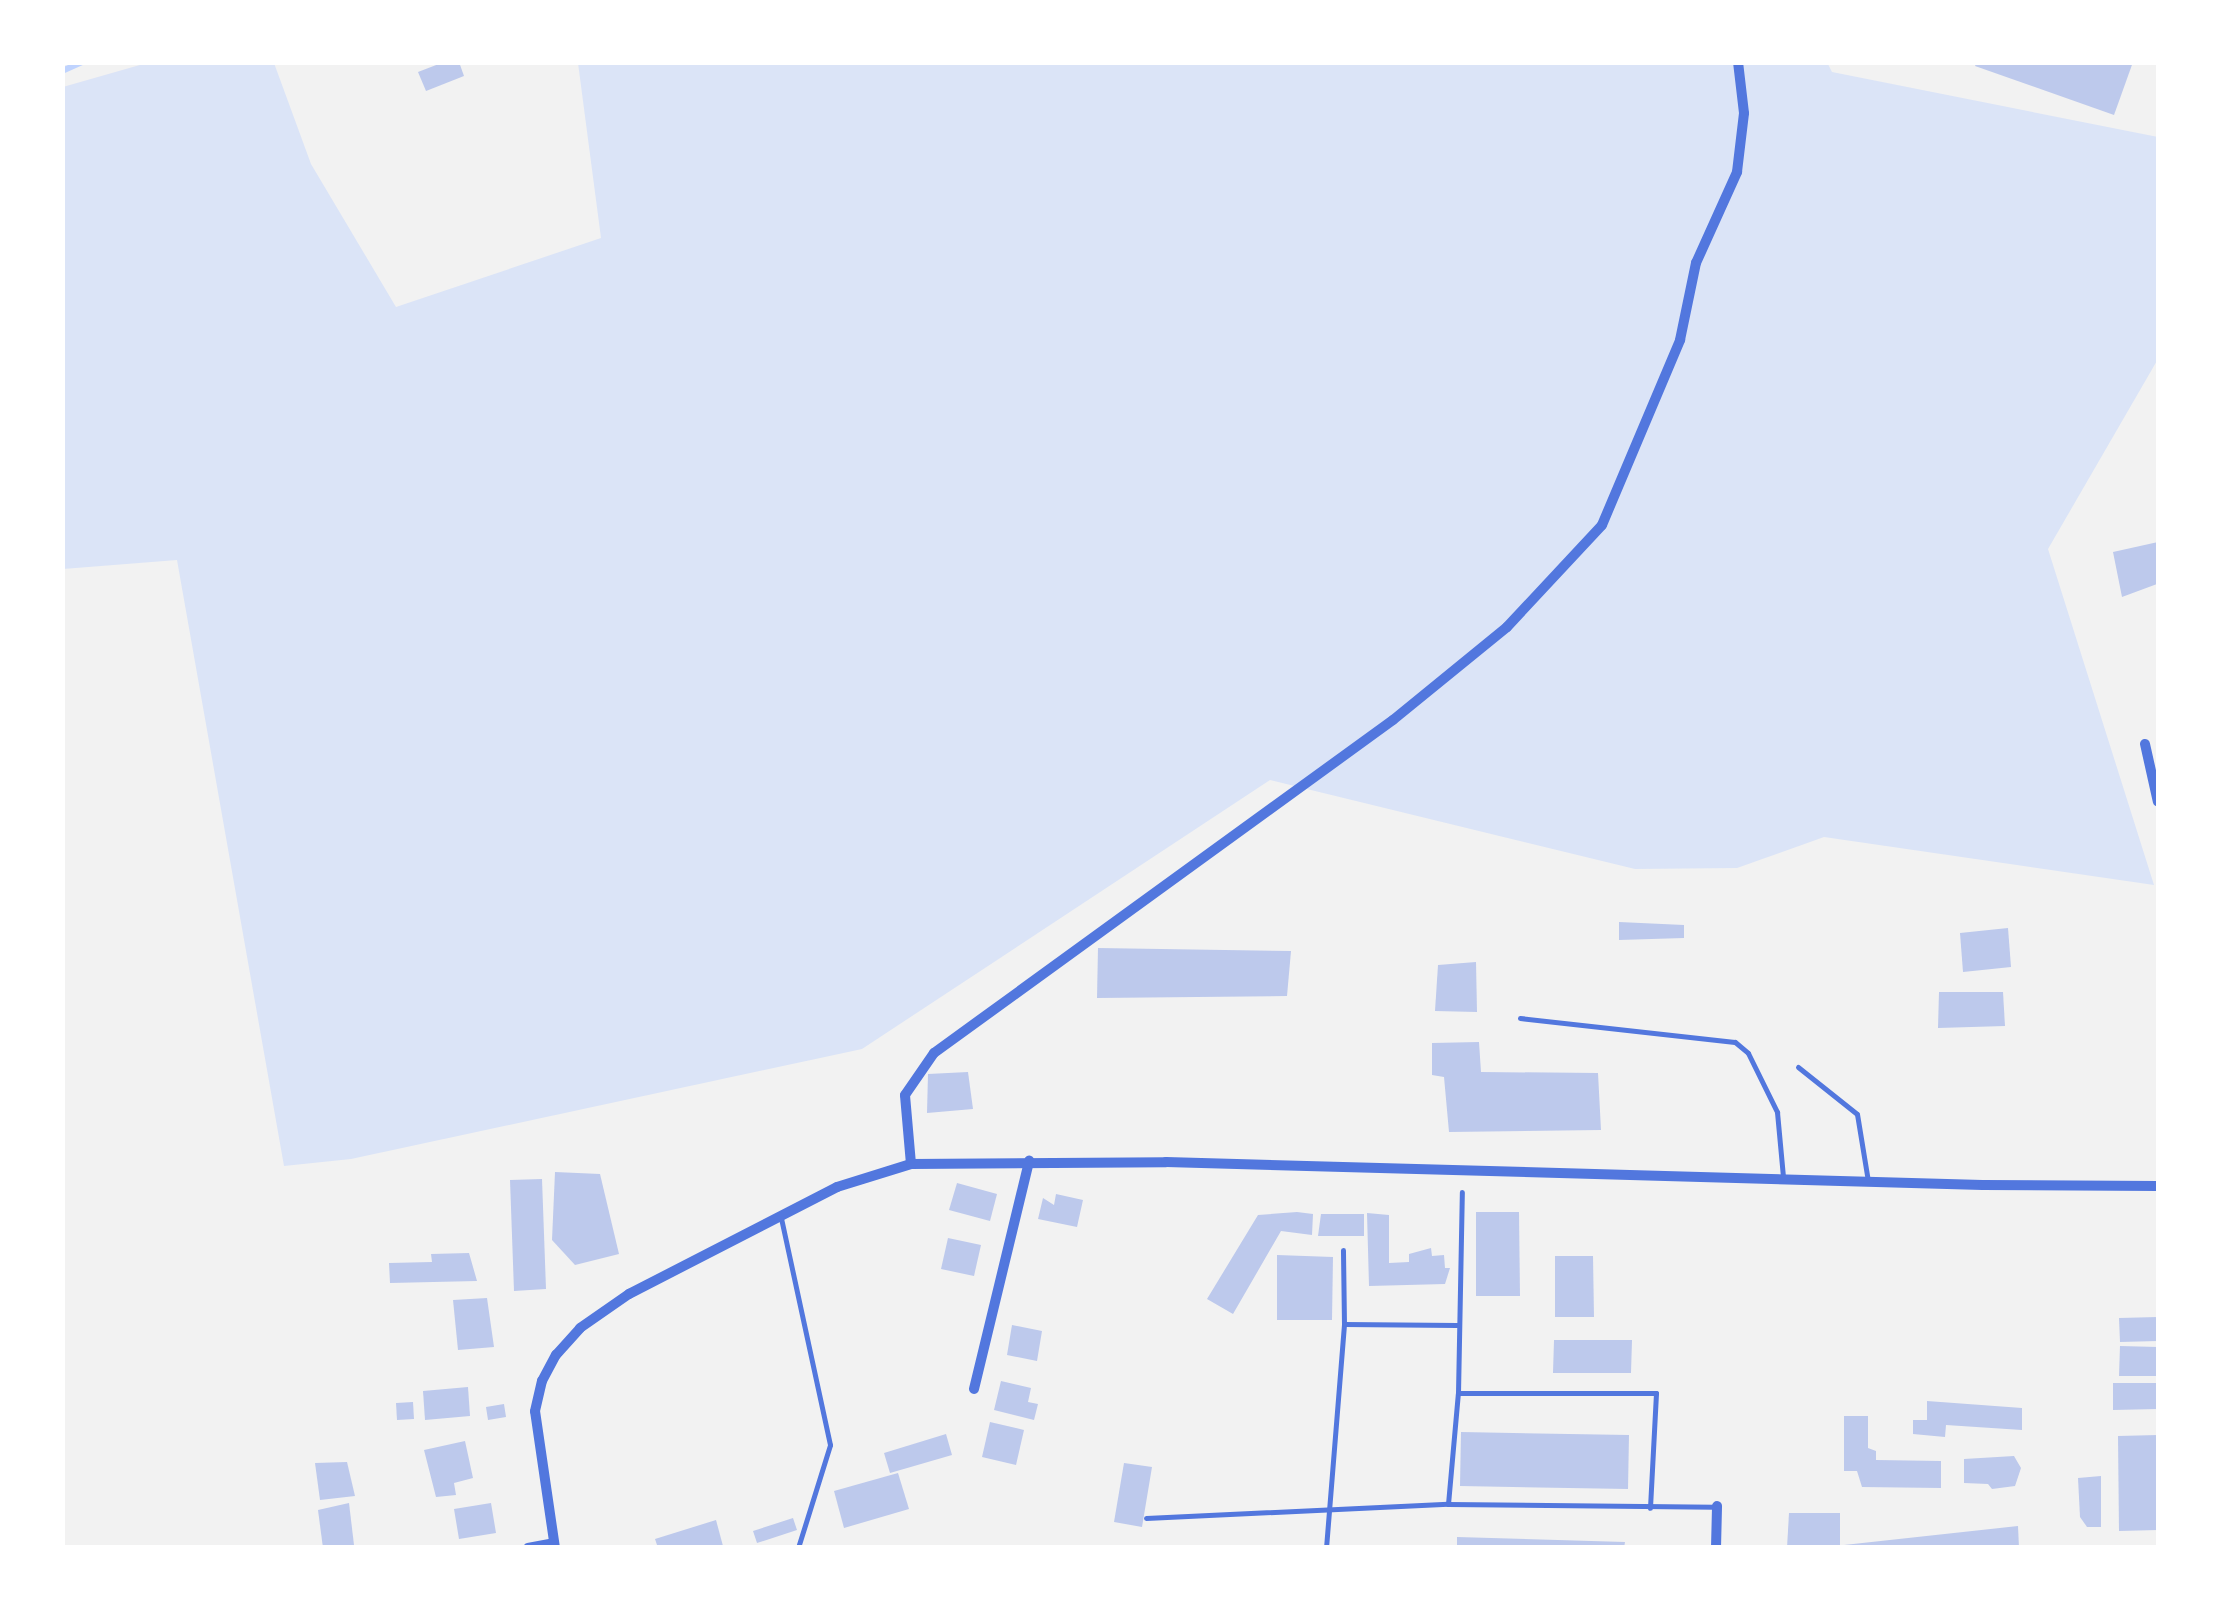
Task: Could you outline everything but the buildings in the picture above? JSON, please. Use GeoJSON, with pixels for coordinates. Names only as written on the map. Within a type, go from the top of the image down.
{"type":"FeatureCollection","features":[{"type":"Feature","properties":{"kind":"street"},"geometry":{"type":"LineString","coordinates":[[911,1164],[906,1095],[934,1053],[1392,720],[1507,627],[1602,525],[1680,340],[1696,263],[1737,172],[1744,113],[1738,62]]}},
{"type":"Feature","properties":{"kind":"street"},"geometry":{"type":"LineString","coordinates":[[2145,744],[2158,802]]}},
{"type":"Feature","properties":{"kind":"street"},"geometry":{"type":"LineString","coordinates":[[974,1389],[1030,1161]]}},
{"type":"Feature","properties":{"kind":"street"},"geometry":{"type":"LineString","coordinates":[[528,1548],[555,1545],[536,1412],[542,1381],[556,1354],[580,1328],[629,1294],[837,1187],[911,1164],[1030,1161],[2158,1186]]}},
{"type":"Feature","properties":{"kind":"street"},"geometry":{"type":"LineString","coordinates":[[1716,1548],[1717,1506]]}},
{"type":"Feature","properties":{"kind":"lane"},"geometry":{"type":"LineString","coordinates":[[1520,1018],[1735,1042],[1748,1053],[1778,1112],[1782,1177]]}},
{"type":"Feature","properties":{"kind":"lane"},"geometry":{"type":"LineString","coordinates":[[1798,1068],[1857,1114],[1868,1182]]}},
{"type":"Feature","properties":{"kind":"lane"},"geometry":{"type":"LineString","coordinates":[[1448,1504],[1458,1393],[1462,1192]]}},
{"type":"Feature","properties":{"kind":"lane"},"geometry":{"type":"LineString","coordinates":[[780,1216],[830,1445],[798,1548]]}},
{"type":"Feature","properties":{"kind":"lane"},"geometry":{"type":"LineString","coordinates":[[1326,1548],[1344,1324],[1344,1250]]}},
{"type":"Feature","properties":{"kind":"lane"},"geometry":{"type":"LineString","coordinates":[[1344,1324],[1457,1325]]}},
{"type":"Feature","properties":{"kind":"lane"},"geometry":{"type":"LineString","coordinates":[[1458,1393],[1656,1393],[1650,1508]]}},
{"type":"Feature","properties":{"kind":"lane"},"geometry":{"type":"LineString","coordinates":[[1146,1518],[1448,1504],[1717,1506]]}},
{"type":"Feature","properties":{"kind":"shaded area"},"geometry":{"type":"Polygon","coordinates":[[[1827,62],[1832,72],[2158,137],[2158,359],[2048,549],[2154,885],[1824,837],[1737,868],[1635,869],[1270,780],[862,1049],[351,1159],[284,1166],[177,560],[63,569],[63,87],[147,63],[274,63],[311,164],[396,307],[601,238],[578,63],[1827,62]]]}},
{"type":"Feature","properties":{"kind":"waterway"},"geometry":{"type":"LineString","coordinates":[[62,71],[82,62]]}}]}
